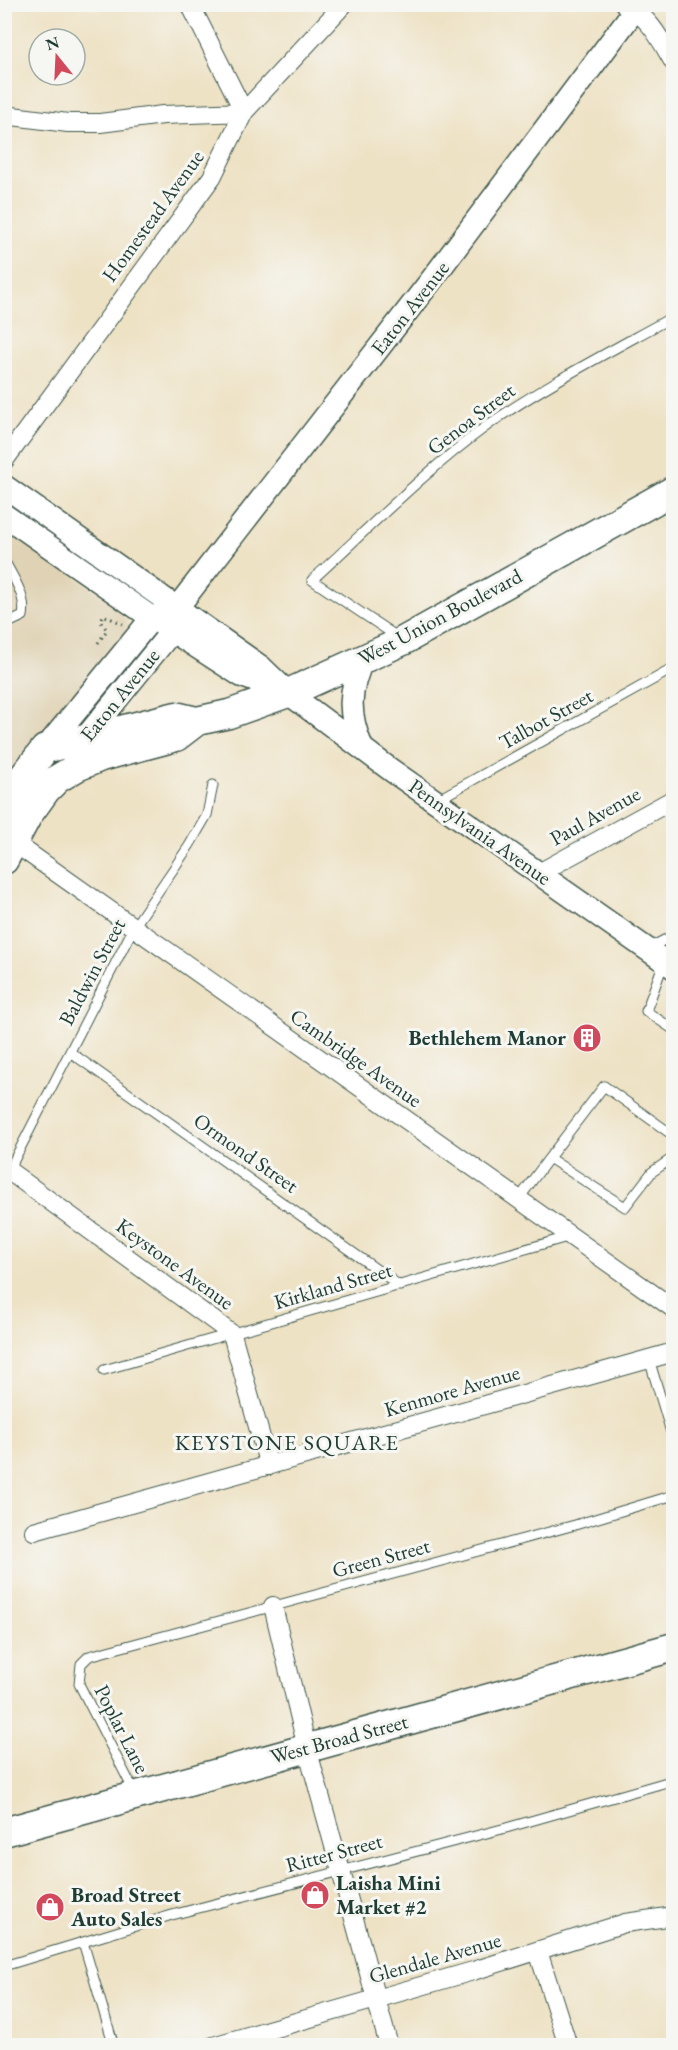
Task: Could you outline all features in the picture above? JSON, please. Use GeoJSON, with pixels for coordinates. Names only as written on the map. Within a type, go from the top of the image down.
{"type":"FeatureCollection","features":[{"type":"Feature","properties":{"kind":"main road","name":"West Union Boulevard"},"geometry":{"type":"LineString","coordinates":[[9,851],[28,815],[57,780],[101,757],[176,737],[197,721],[229,714],[288,693],[403,640],[674,490]]}},
{"type":"Feature","properties":{"kind":"main road","name":"West Union Boulevard"},"geometry":{"type":"LineString","coordinates":[[45,749],[85,737],[176,716],[197,721]]}},
{"type":"Feature","properties":{"kind":"main road"},"geometry":{"type":"LineString","coordinates":[[4,806],[16,786],[45,749]]}},
{"type":"Feature","properties":{"kind":"main road","name":"West Broad Street"},"geometry":{"type":"LineString","coordinates":[[4,1832],[674,1647]]}},
{"type":"Feature","properties":{"kind":"street"},"geometry":{"type":"LineString","coordinates":[[4,115],[36,120],[100,123],[163,115],[244,112],[190,4]]}},
{"type":"Feature","properties":{"kind":"street","name":"Homestead Avenue"},"geometry":{"type":"LineString","coordinates":[[4,461],[212,177],[244,112],[344,4]]}},
{"type":"Feature","properties":{"kind":"street"},"geometry":{"type":"LineString","coordinates":[[633,6],[652,25],[674,63]]}},
{"type":"Feature","properties":{"kind":"street","name":"Eaton Avenue"},"geometry":{"type":"LineString","coordinates":[[57,780],[85,737],[172,631],[176,609],[433,278],[633,6]]}},
{"type":"Feature","properties":{"kind":"street","name":"Pennsylvania Avenue"},"geometry":{"type":"LineString","coordinates":[[4,486],[261,667],[288,693],[362,748],[662,960]]}},
{"type":"Feature","properties":{"kind":"street","name":"Pennsylvania Avenue"},"geometry":{"type":"LineString","coordinates":[[4,515],[152,618],[242,676],[288,693]]}},
{"type":"Feature","properties":{"kind":"street","name":"Eaton Avenue"},"geometry":{"type":"LineString","coordinates":[[45,749],[152,618],[176,609]]}},
{"type":"Feature","properties":{"kind":"street"},"geometry":{"type":"LineString","coordinates":[[362,748],[349,709],[353,682],[363,658]]}},
{"type":"Feature","properties":{"kind":"street","name":"Paul Avenue"},"geometry":{"type":"LineString","coordinates":[[539,873],[674,799]]}},
{"type":"Feature","properties":{"kind":"street","name":"Cambridge Avenue"},"geometry":{"type":"LineString","coordinates":[[9,851],[134,927],[674,1309]]}},
{"type":"Feature","properties":{"kind":"street","name":"Keystone Avenue"},"geometry":{"type":"LineString","coordinates":[[7,1175],[232,1334],[268,1466]]}},
{"type":"Feature","properties":{"kind":"street","name":"Kenmore Avenue"},"geometry":{"type":"LineString","coordinates":[[34,1531],[674,1352]]}},
{"type":"Feature","properties":{"kind":"street"},"geometry":{"type":"LineString","coordinates":[[273,1606],[307,1748],[378,1998],[388,2046]]}},
{"type":"Feature","properties":{"kind":"street","name":"Glendale Avenue"},"geometry":{"type":"LineString","coordinates":[[213,2046],[538,1951],[625,1923],[672,1916]]}},
{"type":"Feature","properties":{"kind":"street"},"geometry":{"type":"LineString","coordinates":[[538,1951],[568,2046]]}},
{"type":"Feature","properties":{"kind":"lane","name":"Genoa Street"},"geometry":{"type":"LineString","coordinates":[[403,640],[312,580],[441,463],[487,426],[532,396],[674,316]]}},
{"type":"Feature","properties":{"kind":"lane"},"geometry":{"type":"LineString","coordinates":[[4,560],[19,589],[24,610],[23,616],[4,625]]}},
{"type":"Feature","properties":{"kind":"lane","name":"Talbot Street"},"geometry":{"type":"LineString","coordinates":[[436,801],[674,668]]}},
{"type":"Feature","properties":{"kind":"lane","name":"Baldwin Street"},"geometry":{"type":"LineString","coordinates":[[7,1175],[134,927],[189,846],[207,815],[213,785]]}},
{"type":"Feature","properties":{"kind":"lane"},"geometry":{"type":"LineString","coordinates":[[674,935],[662,960],[646,1011],[674,1030]]}},
{"type":"Feature","properties":{"kind":"lane","name":"Ormond Street"},"geometry":{"type":"LineString","coordinates":[[70,1052],[400,1286]]}},
{"type":"Feature","properties":{"kind":"lane"},"geometry":{"type":"LineString","coordinates":[[518,1200],[604,1086],[674,1136]]}},
{"type":"Feature","properties":{"kind":"lane"},"geometry":{"type":"LineString","coordinates":[[549,1158],[625,1207],[652,1172],[671,1163]]}},
{"type":"Feature","properties":{"kind":"lane","name":"Kirkland Street"},"geometry":{"type":"LineString","coordinates":[[104,1370],[571,1236]]}},
{"type":"Feature","properties":{"kind":"lane"},"geometry":{"type":"LineString","coordinates":[[649,1359],[674,1442]]}},
{"type":"Feature","properties":{"kind":"lane","name":"Green Street"},"geometry":{"type":"LineString","coordinates":[[98,1653],[576,1525],[674,1495]]}},
{"type":"Feature","properties":{"kind":"lane","name":"Poplar Lane"},"geometry":{"type":"LineString","coordinates":[[98,1653],[89,1656],[81,1664],[79,1684],[136,1795]]}},
{"type":"Feature","properties":{"kind":"lane","name":"Ritter Street"},"geometry":{"type":"LineString","coordinates":[[4,1966],[342,1869],[506,1828],[674,1780]]}},
{"type":"Feature","properties":{"kind":"lane"},"geometry":{"type":"LineString","coordinates":[[83,1942],[114,2046]]}},
{"type":"Feature","properties":{"kind":"path"},"geometry":{"type":"LineString","coordinates":[[98,644],[107,630],[101,622],[104,615],[128,626]]}},
{"type":"Feature","properties":{"kind":"shaded area"},"geometry":{"type":"Polygon","coordinates":[[[5,527],[110,601],[127,621],[127,630],[116,649],[5,790],[5,527]]]}},
{"type":"Feature","properties":{"kind":"place","name":"Bethlehem Manor"},"geometry":{"type":"Point","coordinates":[587,1038]}},
{"type":"Feature","properties":{"kind":"place","name":"Laisha Mini Market #2"},"geometry":{"type":"Point","coordinates":[315,1895]}},
{"type":"Feature","properties":{"kind":"place","name":"Broad Street Auto Sales"},"geometry":{"type":"Point","coordinates":[50,1907]}},
{"type":"Feature","properties":{"kind":"district","name":"KEYSTONE SQUARE"},"geometry":{"type":"Point","coordinates":[287,1442]}}]}
